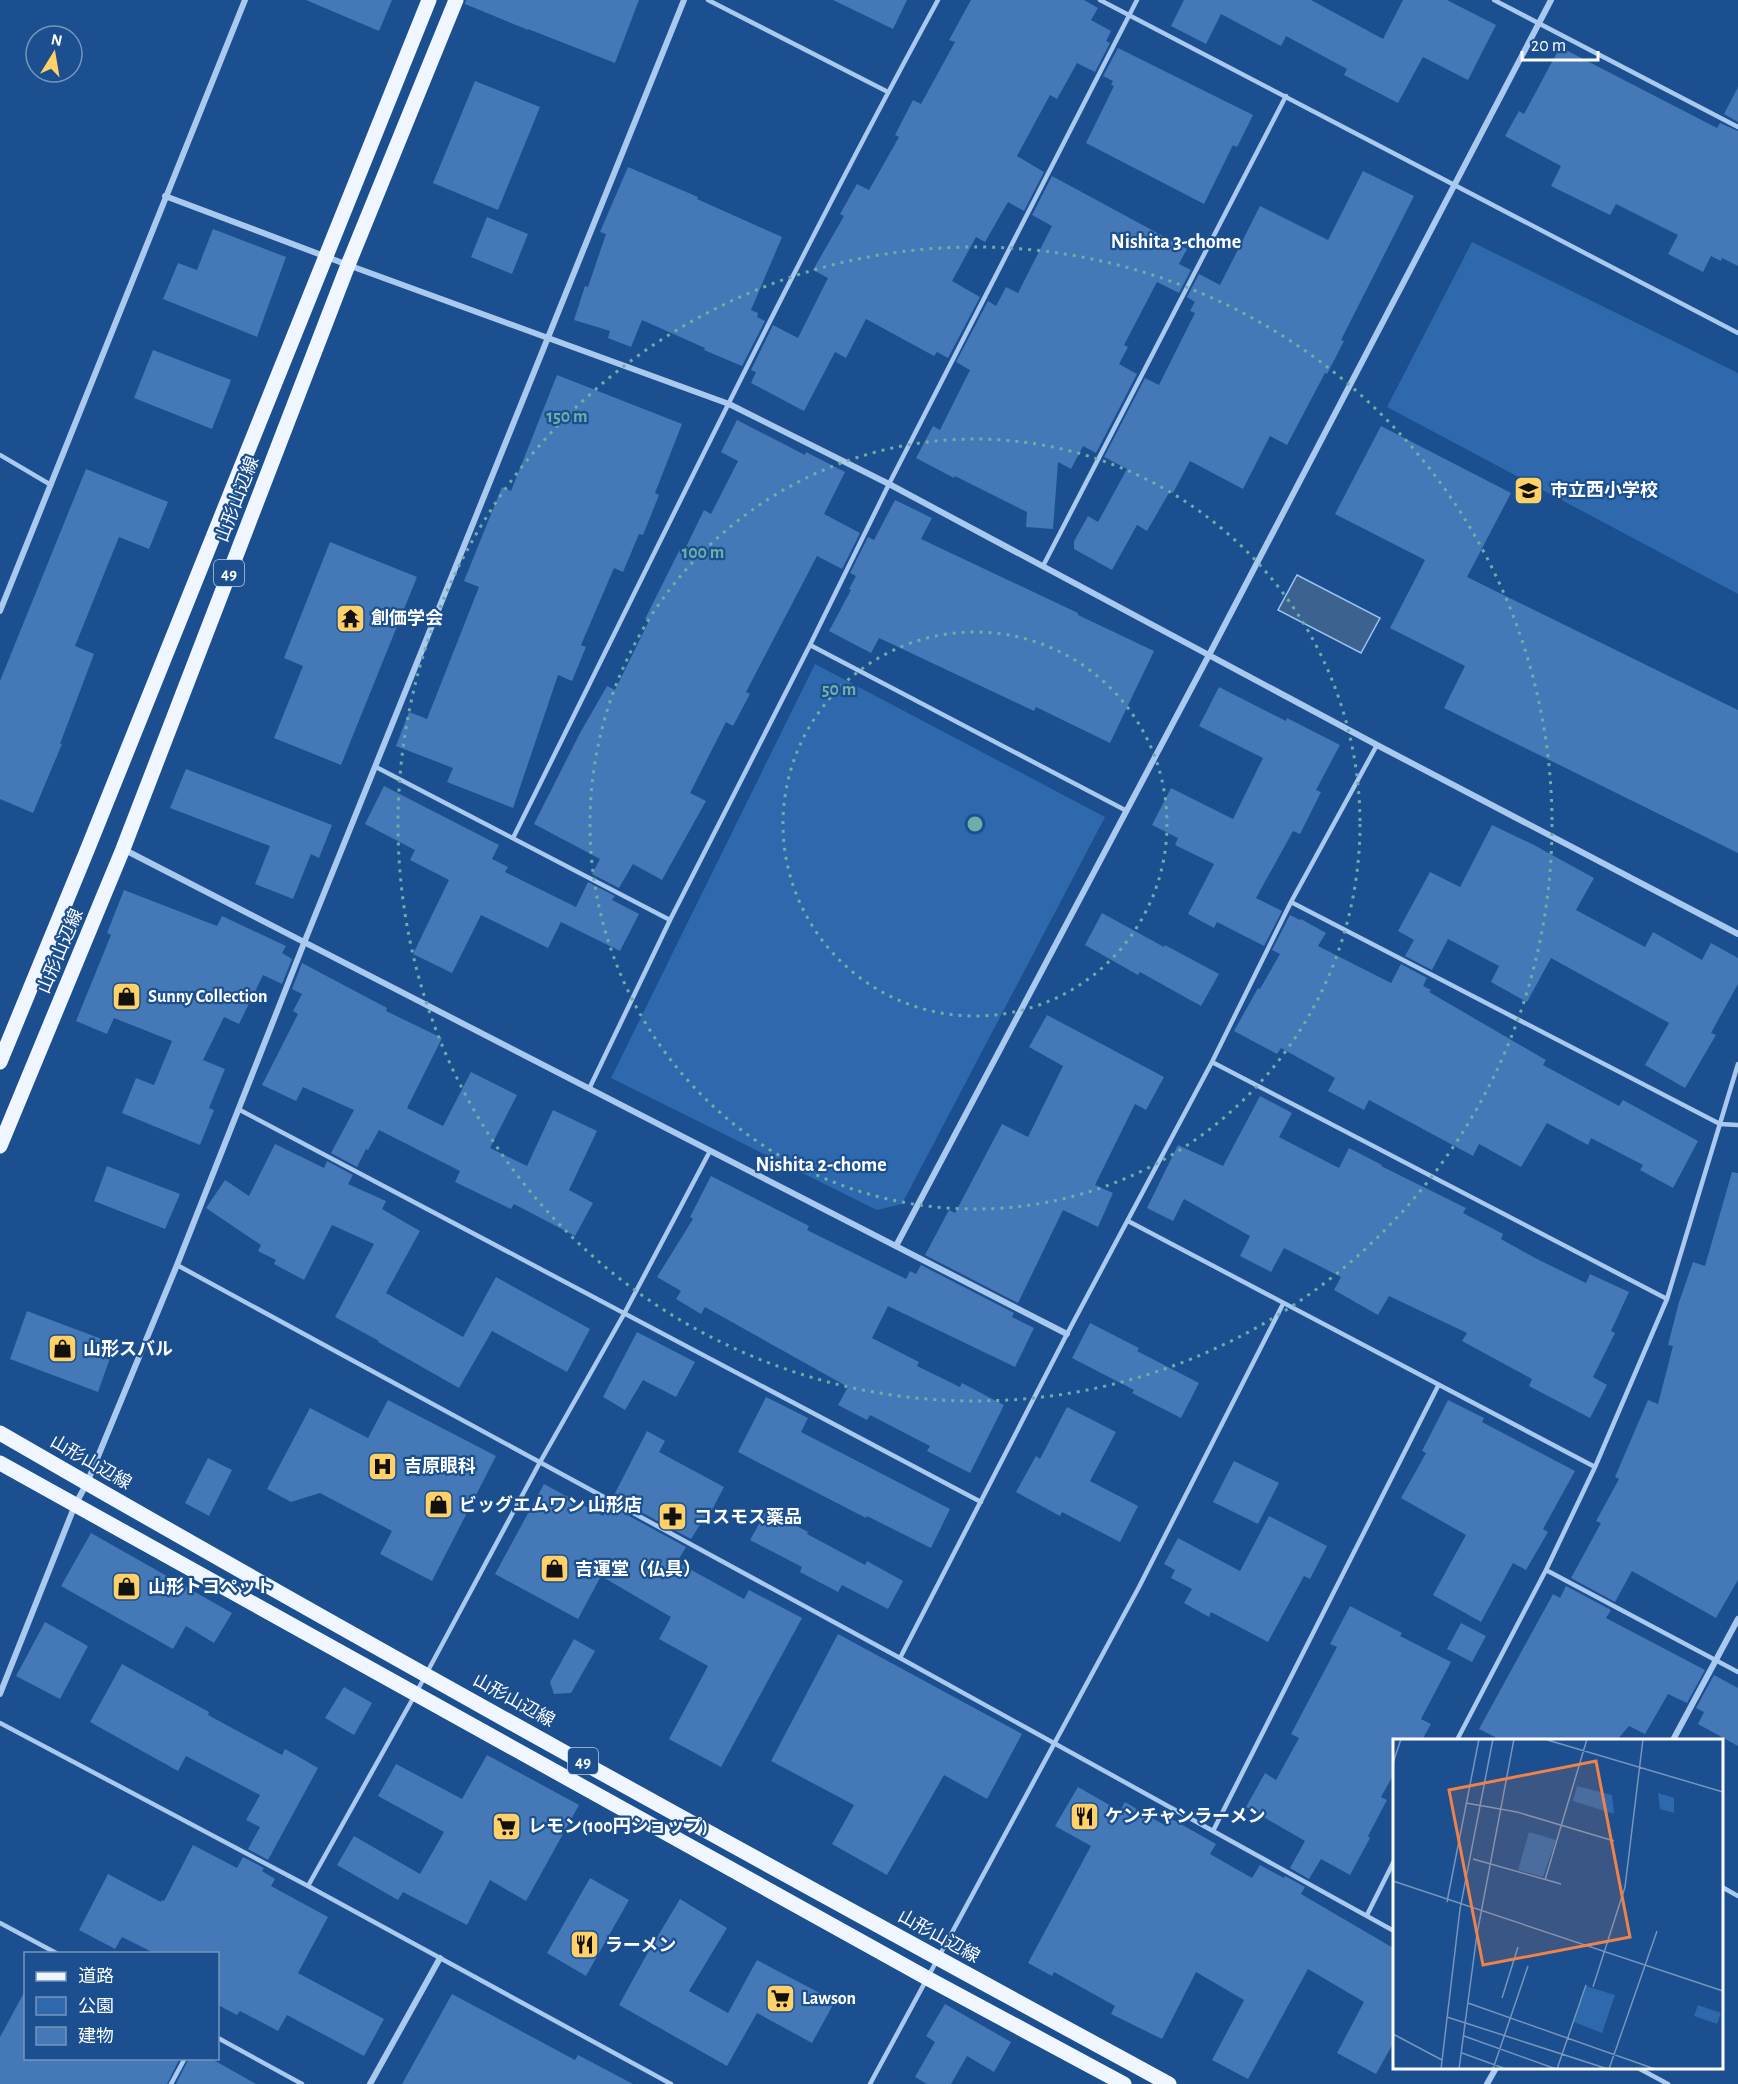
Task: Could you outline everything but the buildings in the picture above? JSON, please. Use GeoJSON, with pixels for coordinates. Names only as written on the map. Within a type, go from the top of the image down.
{"type":"FeatureCollection","features":[{"type":"Feature","properties":{"kind":"main road","name":"山形山辺線"},"geometry":{"type":"LineString","coordinates":[[0,1062],[429,0]]}},
{"type":"Feature","properties":{"kind":"main road","name":"山形山辺線"},"geometry":{"type":"LineString","coordinates":[[0,1146],[123,849],[348,265],[456,0]]}},
{"type":"Feature","properties":{"kind":"main road","name":"山形山辺線"},"geometry":{"type":"LineString","coordinates":[[0,1433],[426,1674],[1169,2084]]}},
{"type":"Feature","properties":{"kind":"main road","name":"49"},"geometry":{"type":"LineString","coordinates":[[0,1463],[927,1978],[1124,2084]]}},
{"type":"Feature","properties":{"kind":"street"},"geometry":{"type":"LineString","coordinates":[[0,611],[245,0]]}},
{"type":"Feature","properties":{"kind":"street"},"geometry":{"type":"LineString","coordinates":[[0,1694],[75,1505],[87,1483],[177,1265],[304,942],[684,0]]}},
{"type":"Feature","properties":{"kind":"street"},"geometry":{"type":"LineString","coordinates":[[896,1246],[1209,655],[1551,0]]}},
{"type":"Feature","properties":{"kind":"street"},"geometry":{"type":"LineString","coordinates":[[165,196],[729,404],[889,484],[1377,746],[1738,934]]}},
{"type":"Feature","properties":{"kind":"street"},"geometry":{"type":"LineString","coordinates":[[123,849],[1067,1334]]}},
{"type":"Feature","properties":{"kind":"street"},"geometry":{"type":"LineString","coordinates":[[1674,1739],[1738,1619]]}},
{"type":"Feature","properties":{"kind":"street"},"geometry":{"type":"LineString","coordinates":[[370,2084],[440,1958]]}},
{"type":"Feature","properties":{"kind":"street"},"geometry":{"type":"LineString","coordinates":[[1487,2084],[1495,2069]]}},
{"type":"Feature","properties":{"kind":"lane"},"geometry":{"type":"LineString","coordinates":[[708,0],[888,92]]}},
{"type":"Feature","properties":{"kind":"lane"},"geometry":{"type":"LineString","coordinates":[[513,838],[729,404],[888,92],[938,0]]}},
{"type":"Feature","properties":{"kind":"lane"},"geometry":{"type":"LineString","coordinates":[[1100,0],[1738,333]]}},
{"type":"Feature","properties":{"kind":"lane"},"geometry":{"type":"LineString","coordinates":[[589,1089],[670,920],[889,484],[1137,0]]}},
{"type":"Feature","properties":{"kind":"lane"},"geometry":{"type":"LineString","coordinates":[[1494,0],[1738,127]]}},
{"type":"Feature","properties":{"kind":"lane"},"geometry":{"type":"LineString","coordinates":[[1043,566],[1286,96]]}},
{"type":"Feature","properties":{"kind":"lane"},"geometry":{"type":"LineString","coordinates":[[0,455],[51,485]]}},
{"type":"Feature","properties":{"kind":"lane"},"geometry":{"type":"LineString","coordinates":[[810,645],[1125,810]]}},
{"type":"Feature","properties":{"kind":"lane"},"geometry":{"type":"LineString","coordinates":[[900,1658],[1067,1334],[1212,1062],[1290,902],[1377,746]]}},
{"type":"Feature","properties":{"kind":"lane"},"geometry":{"type":"LineString","coordinates":[[376,767],[670,920]]}},
{"type":"Feature","properties":{"kind":"lane"},"geometry":{"type":"LineString","coordinates":[[1290,902],[1720,1124],[1738,1125]]}},
{"type":"Feature","properties":{"kind":"lane"},"geometry":{"type":"LineString","coordinates":[[1212,1062],[1667,1299]]}},
{"type":"Feature","properties":{"kind":"lane"},"geometry":{"type":"LineString","coordinates":[[1458,1739],[1546,1570],[1595,1467],[1667,1299],[1738,1064]]}},
{"type":"Feature","properties":{"kind":"lane"},"geometry":{"type":"LineString","coordinates":[[238,1109],[981,1502]]}},
{"type":"Feature","properties":{"kind":"lane"},"geometry":{"type":"LineString","coordinates":[[308,1886],[624,1314],[710,1151]]}},
{"type":"Feature","properties":{"kind":"lane"},"geometry":{"type":"LineString","coordinates":[[1128,1221],[1595,1467]]}},
{"type":"Feature","properties":{"kind":"lane"},"geometry":{"type":"LineString","coordinates":[[177,1265],[900,1658],[1393,1930]]}},
{"type":"Feature","properties":{"kind":"lane"},"geometry":{"type":"LineString","coordinates":[[870,2084],[1138,1587],[1283,1304]]}},
{"type":"Feature","properties":{"kind":"lane"},"geometry":{"type":"LineString","coordinates":[[1213,1831],[1438,1386]]}},
{"type":"Feature","properties":{"kind":"lane"},"geometry":{"type":"LineString","coordinates":[[1546,1570],[1738,1672]]}},
{"type":"Feature","properties":{"kind":"lane"},"geometry":{"type":"LineString","coordinates":[[0,1723],[308,1886],[671,2084]]}},
{"type":"Feature","properties":{"kind":"lane"},"geometry":{"type":"LineString","coordinates":[[1366,1915],[1393,1865]]}},
{"type":"Feature","properties":{"kind":"lane"},"geometry":{"type":"LineString","coordinates":[[1723,1888],[1738,1896]]}},
{"type":"Feature","properties":{"kind":"lane"},"geometry":{"type":"LineString","coordinates":[[0,1923],[56,1952]]}},
{"type":"Feature","properties":{"kind":"lane"},"geometry":{"type":"LineString","coordinates":[[219,2039],[302,2084]]}},
{"type":"Feature","properties":{"kind":"lane"},"geometry":{"type":"LineString","coordinates":[[171,2084],[184,2060]]}},
{"type":"Feature","properties":{"kind":"lane"},"geometry":{"type":"LineString","coordinates":[[1642,2069],[1668,2084]]}},
{"type":"Feature","properties":{"kind":"green space"},"geometry":{"type":"Polygon","coordinates":[[[1472,242],[1738,373],[1738,594],[1387,407],[1472,242]]]}},
{"type":"Feature","properties":{"kind":"green space"},"geometry":{"type":"Polygon","coordinates":[[[815,664],[1105,817],[902,1204],[877,1210],[611,1078],[815,664]]]}},
{"type":"Feature","properties":{"kind":"shaded area"},"geometry":{"type":"Polygon","coordinates":[[[1297,575],[1380,618],[1361,653],[1278,610],[1297,575]]]}},
{"type":"Feature","properties":{"kind":"place","name":"市立西小学校"},"geometry":{"type":"Point","coordinates":[1529,490]}},
{"type":"Feature","properties":{"kind":"place","name":"創価学会"},"geometry":{"type":"Point","coordinates":[350,618]}},
{"type":"Feature","properties":{"kind":"place","name":"Sunny Collection"},"geometry":{"type":"Point","coordinates":[127,996]}},
{"type":"Feature","properties":{"kind":"place","name":"山形スバル"},"geometry":{"type":"Point","coordinates":[62,1349]}},
{"type":"Feature","properties":{"kind":"place","name":"吉原眼科"},"geometry":{"type":"Point","coordinates":[383,1466]}},
{"type":"Feature","properties":{"kind":"place","name":"ビッグエムワン 山形店"},"geometry":{"type":"Point","coordinates":[438,1505]}},
{"type":"Feature","properties":{"kind":"place","name":"コスモス薬品"},"geometry":{"type":"Point","coordinates":[673,1517]}},
{"type":"Feature","properties":{"kind":"place","name":"吉運堂（仏具）"},"geometry":{"type":"Point","coordinates":[554,1569]}},
{"type":"Feature","properties":{"kind":"place","name":"山形トヨペット"},"geometry":{"type":"Point","coordinates":[127,1587]}},
{"type":"Feature","properties":{"kind":"place","name":"ケンチャンラーメン"},"geometry":{"type":"Point","coordinates":[1084,1816]}},
{"type":"Feature","properties":{"kind":"place","name":"レモン(100円ショップ)"},"geometry":{"type":"Point","coordinates":[507,1826]}},
{"type":"Feature","properties":{"kind":"place","name":"ラーメン"},"geometry":{"type":"Point","coordinates":[584,1945]}},
{"type":"Feature","properties":{"kind":"place","name":"Lawson"},"geometry":{"type":"Point","coordinates":[781,1998]}},
{"type":"Feature","properties":{"kind":"district","name":"Nishita 3-chome"},"geometry":{"type":"Point","coordinates":[1176,241]}},
{"type":"Feature","properties":{"kind":"district","name":"Nishita 2-chome"},"geometry":{"type":"Point","coordinates":[821,1164]}}]}
